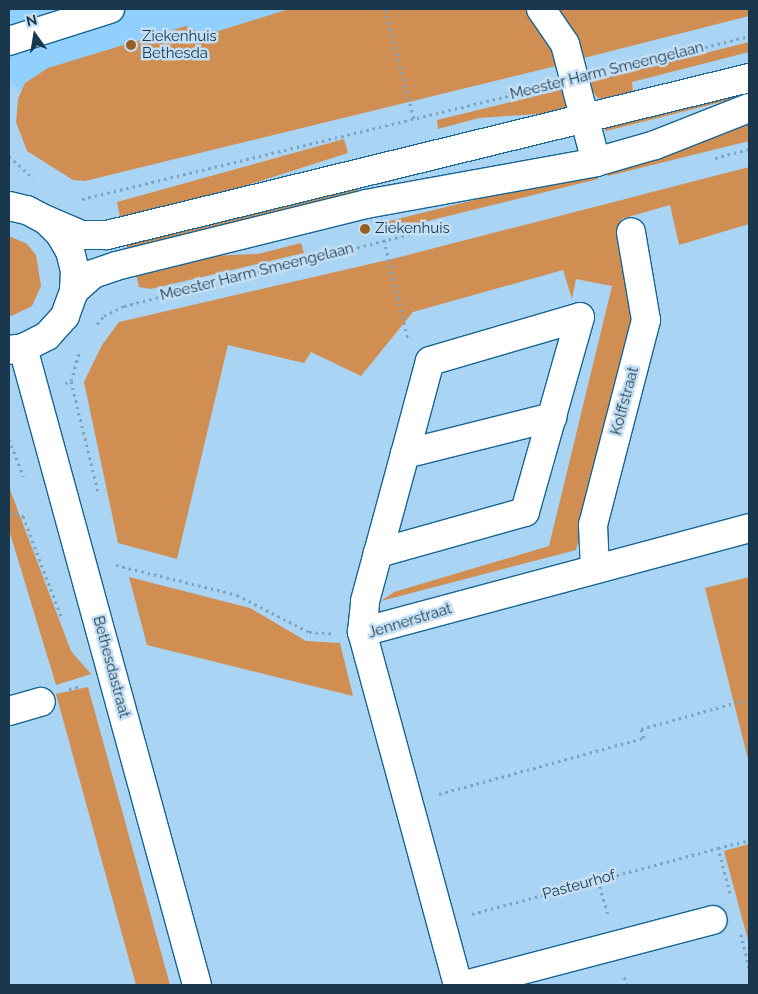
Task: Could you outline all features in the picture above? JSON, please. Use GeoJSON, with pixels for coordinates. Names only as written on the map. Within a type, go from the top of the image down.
{"type":"FeatureCollection","features":[{"type":"Feature","properties":{"kind":"street"},"geometry":{"type":"LineString","coordinates":[[9,41],[110,9]]}},
{"type":"Feature","properties":{"kind":"street"},"geometry":{"type":"LineString","coordinates":[[541,9],[566,44],[587,118],[596,162]]}},
{"type":"Feature","properties":{"kind":"street"},"geometry":{"type":"LineString","coordinates":[[9,206],[27,210],[82,235],[107,235],[749,78]]}},
{"type":"Feature","properties":{"kind":"street"},"geometry":{"type":"LineString","coordinates":[[74,291],[94,274],[116,266],[366,204],[596,162],[655,145],[749,108]]}},
{"type":"Feature","properties":{"kind":"street"},"geometry":{"type":"LineString","coordinates":[[16,349],[47,336],[65,316],[74,291],[75,271],[70,252],[60,234],[46,220]]}},
{"type":"Feature","properties":{"kind":"street","name":"Kolffstraat"},"geometry":{"type":"LineString","coordinates":[[595,569],[593,525],[646,320],[631,232]]}},
{"type":"Feature","properties":{"kind":"street"},"geometry":{"type":"LineString","coordinates":[[362,632],[365,600],[430,361],[580,317],[525,512],[378,553]]}},
{"type":"Feature","properties":{"kind":"street","name":"Bethesdastraat"},"geometry":{"type":"LineString","coordinates":[[16,349],[36,390],[197,985]]}},
{"type":"Feature","properties":{"kind":"street"},"geometry":{"type":"LineString","coordinates":[[405,454],[552,417]]}},
{"type":"Feature","properties":{"kind":"street","name":"Jennerstraat"},"geometry":{"type":"LineString","coordinates":[[458,985],[362,632],[749,528]]}},
{"type":"Feature","properties":{"kind":"street"},"geometry":{"type":"LineString","coordinates":[[9,711],[41,702]]}},
{"type":"Feature","properties":{"kind":"street"},"geometry":{"type":"LineString","coordinates":[[465,985],[724,917]]}},
{"type":"Feature","properties":{"kind":"path"},"geometry":{"type":"LineString","coordinates":[[386,9],[414,119]]}},
{"type":"Feature","properties":{"kind":"path","name":"Meester Harm Smeengelaan"},"geometry":{"type":"LineString","coordinates":[[76,197],[96,198],[749,36]]}},
{"type":"Feature","properties":{"kind":"path"},"geometry":{"type":"LineString","coordinates":[[712,158],[749,149]]}},
{"type":"Feature","properties":{"kind":"path"},"geometry":{"type":"LineString","coordinates":[[9,156],[38,180]]}},
{"type":"Feature","properties":{"kind":"path","name":"Meester Harm Smeengelaan"},"geometry":{"type":"LineString","coordinates":[[92,330],[104,316],[124,306],[460,221]]}},
{"type":"Feature","properties":{"kind":"path"},"geometry":{"type":"LineString","coordinates":[[384,240],[409,346],[430,361]]}},
{"type":"Feature","properties":{"kind":"path"},"geometry":{"type":"LineString","coordinates":[[36,390],[71,381],[82,346]]}},
{"type":"Feature","properties":{"kind":"path"},"geometry":{"type":"LineString","coordinates":[[9,512],[23,516],[63,620]]}},
{"type":"Feature","properties":{"kind":"path"},"geometry":{"type":"LineString","coordinates":[[86,570],[111,564],[126,565],[237,595],[309,632],[362,632]]}},
{"type":"Feature","properties":{"kind":"path"},"geometry":{"type":"LineString","coordinates":[[41,702],[52,694],[114,678]]}},
{"type":"Feature","properties":{"kind":"path"},"geometry":{"type":"LineString","coordinates":[[408,802],[644,738],[641,729],[749,699]]}},
{"type":"Feature","properties":{"kind":"path","name":"Pasteurhof"},"geometry":{"type":"LineString","coordinates":[[441,922],[749,840]]}},
{"type":"Feature","properties":{"kind":"path"},"geometry":{"type":"LineString","coordinates":[[718,848],[724,917],[749,968]]}},
{"type":"Feature","properties":{"kind":"shaded area","name":"Ziekenhuis Bethesda"},"geometry":{"type":"Polygon","coordinates":[[[9,9],[390,9],[36,102],[9,81],[9,9]]]}},
{"type":"Feature","properties":{"kind":"shaded area"},"geometry":{"type":"Polygon","coordinates":[[[289,9],[535,9],[564,64],[85,181],[73,180],[27,151],[16,122],[18,99],[25,83],[48,68],[186,26],[206,35],[289,9]]]}},
{"type":"Feature","properties":{"kind":"shaded area"},"geometry":{"type":"Polygon","coordinates":[[[548,9],[749,9],[749,16],[576,60],[548,9]]]}},
{"type":"Feature","properties":{"kind":"shaded area"},"geometry":{"type":"Polygon","coordinates":[[[749,42],[749,52],[632,82],[633,93],[609,101],[598,98],[586,83],[749,42]]]}},
{"type":"Feature","properties":{"kind":"shaded area"},"geometry":{"type":"Polygon","coordinates":[[[749,86],[749,95],[606,131],[601,123],[749,86]]]}},
{"type":"Feature","properties":{"kind":"shaded area"},"geometry":{"type":"Polygon","coordinates":[[[565,89],[569,107],[566,112],[479,118],[438,129],[437,120],[565,89]]]}},
{"type":"Feature","properties":{"kind":"shaded area"},"geometry":{"type":"Polygon","coordinates":[[[749,118],[749,141],[608,176],[607,166],[749,118]]]}},
{"type":"Feature","properties":{"kind":"shaded area"},"geometry":{"type":"Polygon","coordinates":[[[344,139],[348,153],[213,196],[120,217],[117,202],[344,139]]]}},
{"type":"Feature","properties":{"kind":"shaded area"},"geometry":{"type":"Polygon","coordinates":[[[749,167],[749,224],[679,245],[670,205],[621,219],[638,325],[576,550],[381,601],[394,592],[549,546],[612,286],[576,279],[572,299],[563,270],[413,312],[361,376],[311,352],[304,363],[228,345],[177,559],[118,543],[84,382],[102,345],[119,322],[396,258],[749,167]]]}},
{"type":"Feature","properties":{"kind":"shaded area"},"geometry":{"type":"Polygon","coordinates":[[[596,170],[598,179],[379,233],[377,224],[596,170]]]}},
{"type":"Feature","properties":{"kind":"shaded area"},"geometry":{"type":"Polygon","coordinates":[[[356,184],[359,195],[127,250],[124,237],[356,184]]]}},
{"type":"Feature","properties":{"kind":"shaded area"},"geometry":{"type":"Polygon","coordinates":[[[9,236],[27,244],[36,255],[41,286],[32,306],[9,317],[9,236]]]}},
{"type":"Feature","properties":{"kind":"shaded area"},"geometry":{"type":"Polygon","coordinates":[[[301,243],[304,253],[151,289],[139,287],[135,270],[210,256],[258,254],[301,243]]]}},
{"type":"Feature","properties":{"kind":"shaded area"},"geometry":{"type":"Polygon","coordinates":[[[9,487],[71,651],[91,674],[56,685],[9,530],[9,487]]]}},
{"type":"Feature","properties":{"kind":"shaded area"},"geometry":{"type":"Polygon","coordinates":[[[129,577],[250,608],[306,641],[340,643],[353,696],[147,645],[129,577]]]}},
{"type":"Feature","properties":{"kind":"shaded area"},"geometry":{"type":"Polygon","coordinates":[[[749,577],[749,763],[705,588],[749,577]]]}},
{"type":"Feature","properties":{"kind":"shaded area"},"geometry":{"type":"Polygon","coordinates":[[[88,687],[170,985],[136,985],[56,694],[88,687]]]}},
{"type":"Feature","properties":{"kind":"shaded area"},"geometry":{"type":"Polygon","coordinates":[[[749,844],[749,944],[724,851],[749,844]]]}},
{"type":"Feature","properties":{"kind":"place","name":"Ziekenhuis Bethesda"},"geometry":{"type":"Point","coordinates":[131,45]}},
{"type":"Feature","properties":{"kind":"place","name":"Ziekenhuis"},"geometry":{"type":"Point","coordinates":[365,229]}}]}
